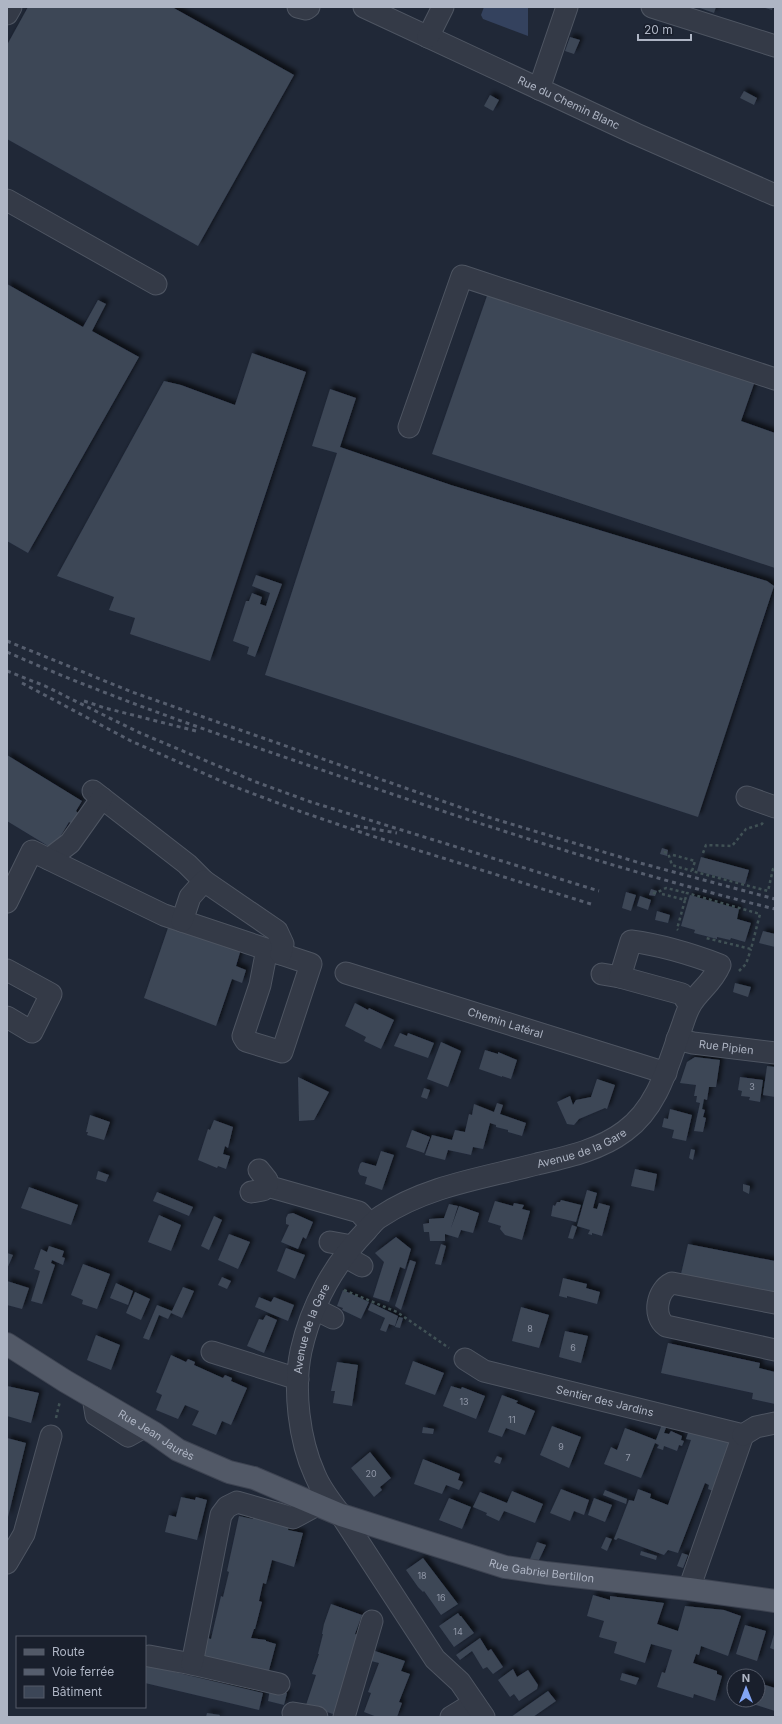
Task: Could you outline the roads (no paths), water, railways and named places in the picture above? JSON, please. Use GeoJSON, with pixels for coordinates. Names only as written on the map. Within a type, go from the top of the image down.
{"type":"FeatureCollection","features":[{"type":"Feature","properties":{"kind":"main road","name":"Rue Jean Jaurès"},"geometry":{"type":"LineString","coordinates":[[7,1344],[65,1381],[144,1427],[178,1450],[229,1472],[254,1478],[317,1504]]}},
{"type":"Feature","properties":{"kind":"main road","name":"Rue Gabriel Bertillon"},"geometry":{"type":"LineString","coordinates":[[317,1504],[341,1515],[505,1567],[775,1601]]}},
{"type":"Feature","properties":{"kind":"street"},"geometry":{"type":"LineString","coordinates":[[7,14],[11,7]]}},
{"type":"Feature","properties":{"kind":"street"},"geometry":{"type":"LineString","coordinates":[[298,7],[306,9],[309,7]]}},
{"type":"Feature","properties":{"kind":"street","name":"Rue du Chemin Blanc"},"geometry":{"type":"LineString","coordinates":[[364,7],[539,89],[775,196]]}},
{"type":"Feature","properties":{"kind":"street"},"geometry":{"type":"LineString","coordinates":[[428,37],[443,7]]}},
{"type":"Feature","properties":{"kind":"street"},"geometry":{"type":"LineString","coordinates":[[539,89],[567,7]]}},
{"type":"Feature","properties":{"kind":"street"},"geometry":{"type":"LineString","coordinates":[[652,7],[775,46]]}},
{"type":"Feature","properties":{"kind":"street"},"geometry":{"type":"LineString","coordinates":[[7,200],[156,284]]}},
{"type":"Feature","properties":{"kind":"street"},"geometry":{"type":"LineString","coordinates":[[409,427],[462,276],[775,379]]}},
{"type":"Feature","properties":{"kind":"street"},"geometry":{"type":"LineString","coordinates":[[7,902],[32,851],[164,915],[274,951],[283,944],[277,931],[204,881],[187,864],[97,795],[70,843],[49,859]]}},
{"type":"Feature","properties":{"kind":"street"},"geometry":{"type":"LineString","coordinates":[[747,797],[772,806]]}},
{"type":"Feature","properties":{"kind":"street"},"geometry":{"type":"LineString","coordinates":[[182,921],[190,898],[204,881]]}},
{"type":"Feature","properties":{"kind":"street","name":"Avenue de la Gare"},"geometry":{"type":"LineString","coordinates":[[479,1710],[460,1682],[435,1659],[341,1515],[326,1495],[315,1476],[309,1461],[301,1428],[298,1394],[298,1366],[304,1340],[324,1313],[327,1283],[347,1253],[379,1218],[409,1202],[438,1190],[573,1154],[612,1140],[626,1131],[639,1119],[657,1092],[666,1073],[690,1006],[714,977],[720,965],[700,957],[654,944],[631,941],[611,975],[682,994],[690,1006]]}},
{"type":"Feature","properties":{"kind":"street"},"geometry":{"type":"LineString","coordinates":[[7,970],[51,994],[32,1032],[7,1017]]}},
{"type":"Feature","properties":{"kind":"street","name":"Chemin Latéral"},"geometry":{"type":"LineString","coordinates":[[346,973],[666,1073]]}},
{"type":"Feature","properties":{"kind":"street","name":"Rue Pipien"},"geometry":{"type":"LineString","coordinates":[[678,1039],[693,1043],[775,1053]]}},
{"type":"Feature","properties":{"kind":"street"},"geometry":{"type":"LineString","coordinates":[[259,1183],[359,1212],[371,1225]]}},
{"type":"Feature","properties":{"kind":"street"},"geometry":{"type":"LineString","coordinates":[[775,1303],[672,1283],[665,1286],[660,1294],[658,1314],[661,1322],[666,1326],[775,1350]]}},
{"type":"Feature","properties":{"kind":"street"},"geometry":{"type":"LineString","coordinates":[[212,1352],[298,1379]]}},
{"type":"Feature","properties":{"kind":"street","name":"Sentier des Jardins"},"geometry":{"type":"LineString","coordinates":[[465,1359],[484,1371],[743,1435]]}},
{"type":"Feature","properties":{"kind":"street"},"geometry":{"type":"LineString","coordinates":[[689,1589],[743,1435],[756,1427],[775,1423]]}},
{"type":"Feature","properties":{"kind":"street"},"geometry":{"type":"LineString","coordinates":[[7,1563],[24,1534],[51,1436]]}},
{"type":"Feature","properties":{"kind":"street"},"geometry":{"type":"LineString","coordinates":[[192,1664],[221,1515],[237,1502],[293,1518],[317,1504]]}},
{"type":"Feature","properties":{"kind":"street"},"geometry":{"type":"LineString","coordinates":[[344,1717],[372,1621]]}},
{"type":"Feature","properties":{"kind":"street"},"geometry":{"type":"LineString","coordinates":[[149,1656],[192,1664],[279,1684]]}},
{"type":"Feature","properties":{"kind":"street"},"geometry":{"type":"LineString","coordinates":[[451,1717],[479,1710]]}},
{"type":"Feature","properties":{"kind":"street"},"geometry":{"type":"LineString","coordinates":[[293,1713],[317,1717]]}},
{"type":"Feature","properties":{"kind":"water"},"geometry":{"type":"Polygon","coordinates":[[[484,7],[528,7],[528,36],[483,19],[481,15],[484,7]]]}},
{"type":"Feature","properties":{"kind":"railway"},"geometry":{"type":"LineString","coordinates":[[7,641],[132,692],[488,817],[640,863],[775,899]]}},
{"type":"Feature","properties":{"kind":"railway"},"geometry":{"type":"LineString","coordinates":[[7,652],[83,684],[160,713],[429,807],[601,861],[775,909]]}},
{"type":"Feature","properties":{"kind":"railway"},"geometry":{"type":"LineString","coordinates":[[7,671],[45,686],[138,732],[256,782],[311,802],[599,891]]}},
{"type":"Feature","properties":{"kind":"railway"},"geometry":{"type":"LineString","coordinates":[[22,683],[131,741],[230,785],[372,836],[594,905]]}},
{"type":"Feature","properties":{"kind":"railway"},"geometry":{"type":"LineString","coordinates":[[84,701],[105,708],[196,731]]}},
{"type":"Feature","properties":{"kind":"railway"},"geometry":{"type":"LineString","coordinates":[[356,826],[397,833]]}}]}
